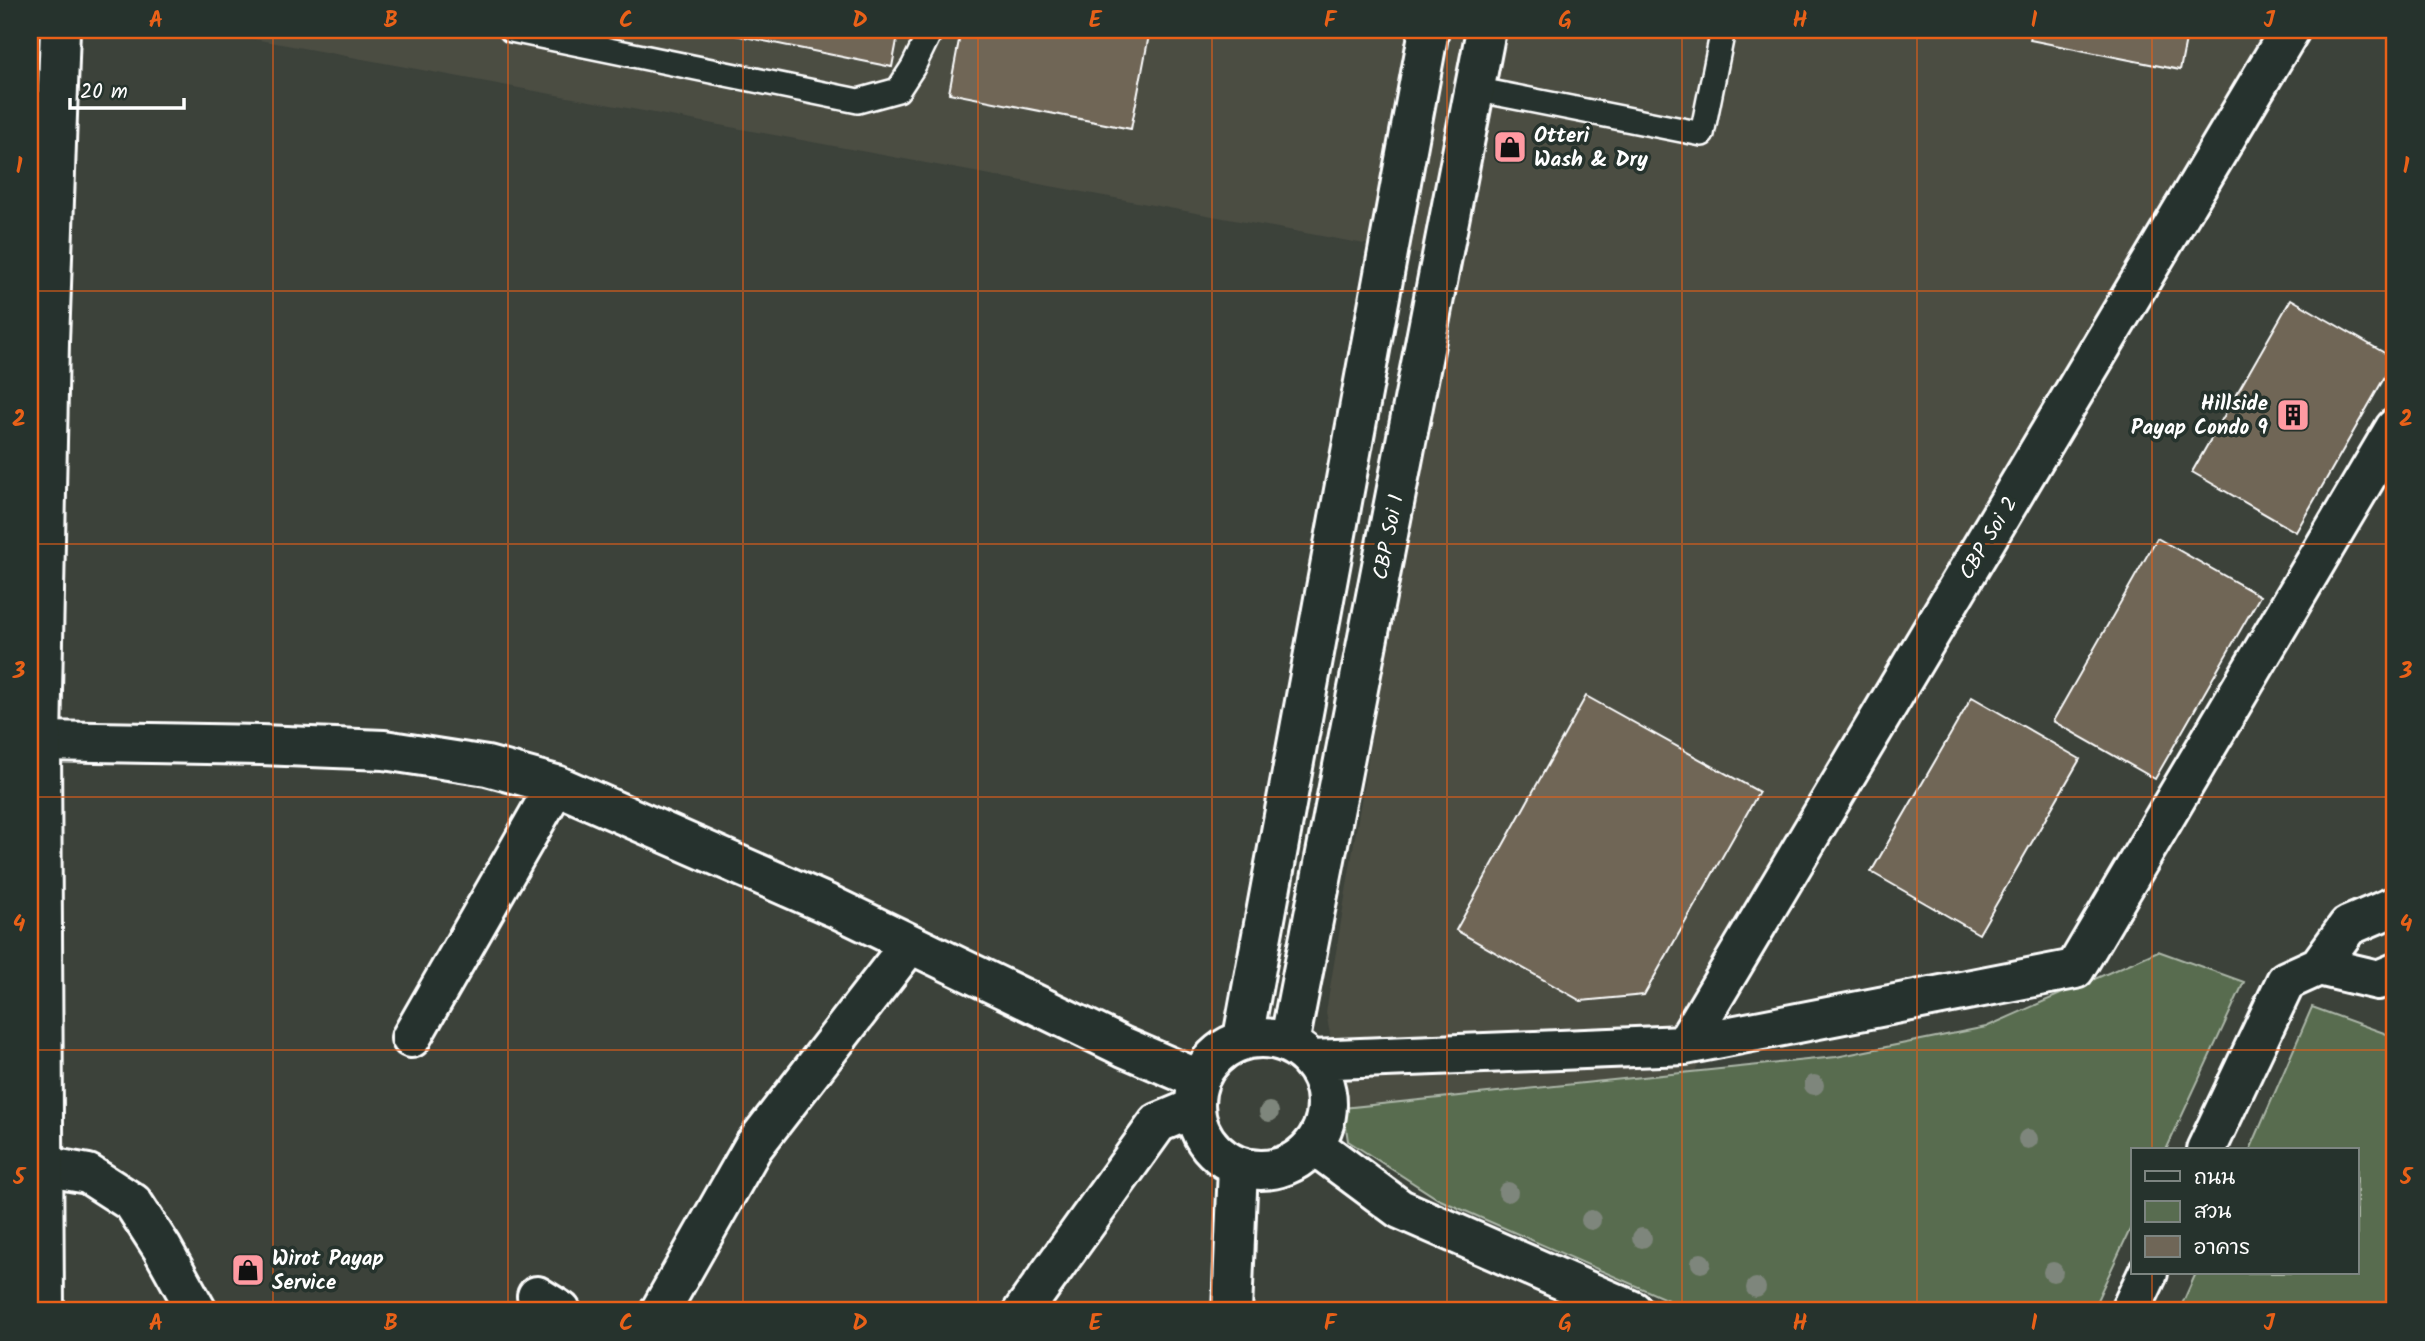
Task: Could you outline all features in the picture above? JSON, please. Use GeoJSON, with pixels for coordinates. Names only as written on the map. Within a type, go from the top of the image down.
{"type":"FeatureCollection","features":[{"type":"Feature","properties":{"kind":"street"},"geometry":{"type":"LineString","coordinates":[[44,1311],[41,741],[49,342],[60,30]]}},
{"type":"Feature","properties":{"kind":"street"},"geometry":{"type":"LineString","coordinates":[[1243,1038],[1429,30]]}},
{"type":"Feature","properties":{"kind":"street","name":"CBP Soi 1"},"geometry":{"type":"LineString","coordinates":[[1300,1052],[1392,511],[1486,30]]}},
{"type":"Feature","properties":{"kind":"street","name":"CBP Soi 2"},"geometry":{"type":"LineString","coordinates":[[1685,1045],[2290,30]]}},
{"type":"Feature","properties":{"kind":"street"},"geometry":{"type":"LineString","coordinates":[[1023,1311],[1158,1123],[1196,1093],[1214,1055],[1243,1038],[1256,1037],[1300,1052],[1685,1045],[2075,969],[2395,428]]}},
{"type":"Feature","properties":{"kind":"street"},"geometry":{"type":"LineString","coordinates":[[1341,504],[1392,511]]}},
{"type":"Feature","properties":{"kind":"street"},"geometry":{"type":"LineString","coordinates":[[41,741],[384,750],[487,766],[556,785],[834,907],[1124,1048],[1196,1093],[1210,1148],[1238,1167],[1274,1170],[1302,1157],[1314,1145],[1325,1122],[1327,1093],[1300,1052]]}},
{"type":"Feature","properties":{"kind":"street"},"geometry":{"type":"LineString","coordinates":[[411,1038],[556,785]]}},
{"type":"Feature","properties":{"kind":"street"},"geometry":{"type":"LineString","coordinates":[[2207,1148],[2286,981],[2319,966],[2348,926],[2395,906]]}},
{"type":"Feature","properties":{"kind":"street"},"geometry":{"type":"LineString","coordinates":[[660,1311],[753,1147],[910,944]]}},
{"type":"Feature","properties":{"kind":"street"},"geometry":{"type":"LineString","coordinates":[[2319,966],[2378,980],[2395,973]]}},
{"type":"Feature","properties":{"kind":"street"},"geometry":{"type":"LineString","coordinates":[[1314,1145],[1400,1209],[1633,1311]]}},
{"type":"Feature","properties":{"kind":"street"},"geometry":{"type":"LineString","coordinates":[[43,1166],[88,1174],[133,1203],[197,1311]]}},
{"type":"Feature","properties":{"kind":"street"},"geometry":{"type":"LineString","coordinates":[[1237,1305],[1238,1167]]}},
{"type":"Feature","properties":{"kind":"street"},"geometry":{"type":"LineString","coordinates":[[2130,1311],[2148,1274]]}},
{"type":"Feature","properties":{"kind":"lane"},"geometry":{"type":"LineString","coordinates":[[511,30],[858,101],[898,90],[931,30]]}},
{"type":"Feature","properties":{"kind":"lane"},"geometry":{"type":"LineString","coordinates":[[1474,89],[1702,134],[1723,30]]}},
{"type":"Feature","properties":{"kind":"shaded area"},"geometry":{"type":"Polygon","coordinates":[[[205,30],[2307,30],[1695,1071],[1343,1108],[1326,1012],[1451,260],[205,30]]]}},
{"type":"Feature","properties":{"kind":"green space"},"geometry":{"type":"Polygon","coordinates":[[[2158,951],[2244,982],[2167,1148],[2131,1148],[2131,1227],[2092,1311],[1693,1311],[1438,1199],[1348,1141],[1343,1108],[1836,1057],[1986,1027],[2158,951]]]}},
{"type":"Feature","properties":{"kind":"green space"},"geometry":{"type":"Polygon","coordinates":[[[2312,1007],[2395,1037],[2395,1311],[2179,1311],[2196,1274],[2358,1274],[2358,1148],[2251,1148],[2312,1007]]]}},
{"type":"Feature","properties":{"kind":"building"},"geometry":{"type":"Polygon","coordinates":[[[710,30],[899,30],[892,67],[710,30]]]}},
{"type":"Feature","properties":{"kind":"building"},"geometry":{"type":"Polygon","coordinates":[[[961,30],[1150,30],[1131,129],[949,93],[961,30]]]}},
{"type":"Feature","properties":{"kind":"building"},"geometry":{"type":"Polygon","coordinates":[[[2032,30],[2188,30],[2180,70],[2030,40],[2032,30]]]}},
{"type":"Feature","properties":{"kind":"building","name":"Hillside Payap Condo 9"},"geometry":{"type":"Polygon","coordinates":[[[2291,299],[2395,359],[2296,532],[2192,472],[2291,299]]]}},
{"type":"Feature","properties":{"kind":"building"},"geometry":{"type":"Polygon","coordinates":[[[2157,538],[2260,596],[2155,779],[2053,721],[2157,538]]]}},
{"type":"Feature","properties":{"kind":"building"},"geometry":{"type":"Polygon","coordinates":[[[1586,696],[1759,792],[1644,995],[1581,1001],[1456,930],[1586,696]]]}},
{"type":"Feature","properties":{"kind":"building"},"geometry":{"type":"Polygon","coordinates":[[[1972,697],[2080,759],[1979,934],[1871,872],[1972,697]]]}},
{"type":"Feature","properties":{"kind":"place","name":"Otteri Wash & Dry"},"geometry":{"type":"Point","coordinates":[1510,147]}},
{"type":"Feature","properties":{"kind":"place","name":"Hillside Payap Condo 9"},"geometry":{"type":"Point","coordinates":[2293,415]}},
{"type":"Feature","properties":{"kind":"place","name":"Wirot Payap Service"},"geometry":{"type":"Point","coordinates":[248,1270]}}]}
